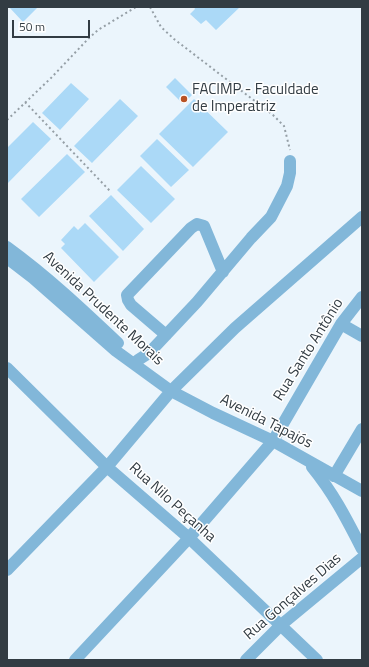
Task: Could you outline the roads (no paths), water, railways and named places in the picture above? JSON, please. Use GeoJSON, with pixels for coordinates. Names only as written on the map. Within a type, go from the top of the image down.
{"type":"FeatureCollection","features":[{"type":"Feature","properties":{"kind":"street"},"geometry":{"type":"LineString","coordinates":[[138,360],[149,353],[166,336],[271,217],[287,186],[290,173],[290,161]]}},
{"type":"Feature","properties":{"kind":"street"},"geometry":{"type":"LineString","coordinates":[[7,570],[107,467],[171,391],[235,328],[362,217]]}},
{"type":"Feature","properties":{"kind":"street"},"geometry":{"type":"LineString","coordinates":[[166,336],[131,305],[127,295],[191,228],[197,224],[204,226],[223,272]]}},
{"type":"Feature","properties":{"kind":"street","name":"Avenida Prudente Morais"},"geometry":{"type":"LineString","coordinates":[[7,247],[31,264],[70,298],[138,360],[156,380]]}},
{"type":"Feature","properties":{"kind":"street","name":"Avenida Prudente Morais"},"geometry":{"type":"LineString","coordinates":[[7,258],[33,278],[116,351],[156,380]]}},
{"type":"Feature","properties":{"kind":"street","name":"Rua Santo Antônio"},"geometry":{"type":"LineString","coordinates":[[75,660],[189,538],[272,441],[341,324],[362,297]]}},
{"type":"Feature","properties":{"kind":"street"},"geometry":{"type":"LineString","coordinates":[[341,324],[362,336]]}},
{"type":"Feature","properties":{"kind":"street","name":"Rua Nilo Peçanha"},"geometry":{"type":"LineString","coordinates":[[7,368],[107,467],[189,538],[316,660]]}},
{"type":"Feature","properties":{"kind":"street","name":"Avenida Tapajós"},"geometry":{"type":"LineString","coordinates":[[156,380],[171,391],[272,441],[362,491]]}},
{"type":"Feature","properties":{"kind":"street"},"geometry":{"type":"LineString","coordinates":[[334,476],[362,428]]}},
{"type":"Feature","properties":{"kind":"street"},"geometry":{"type":"LineString","coordinates":[[308,462],[338,503],[362,549]]}},
{"type":"Feature","properties":{"kind":"street","name":"Rua Gonçalves Dias"},"geometry":{"type":"LineString","coordinates":[[246,660],[281,625],[362,558]]}},
{"type":"Feature","properties":{"kind":"place","name":"FACIMP - Faculdade de Imperatriz"},"geometry":{"type":"Point","coordinates":[184,99]}}]}
